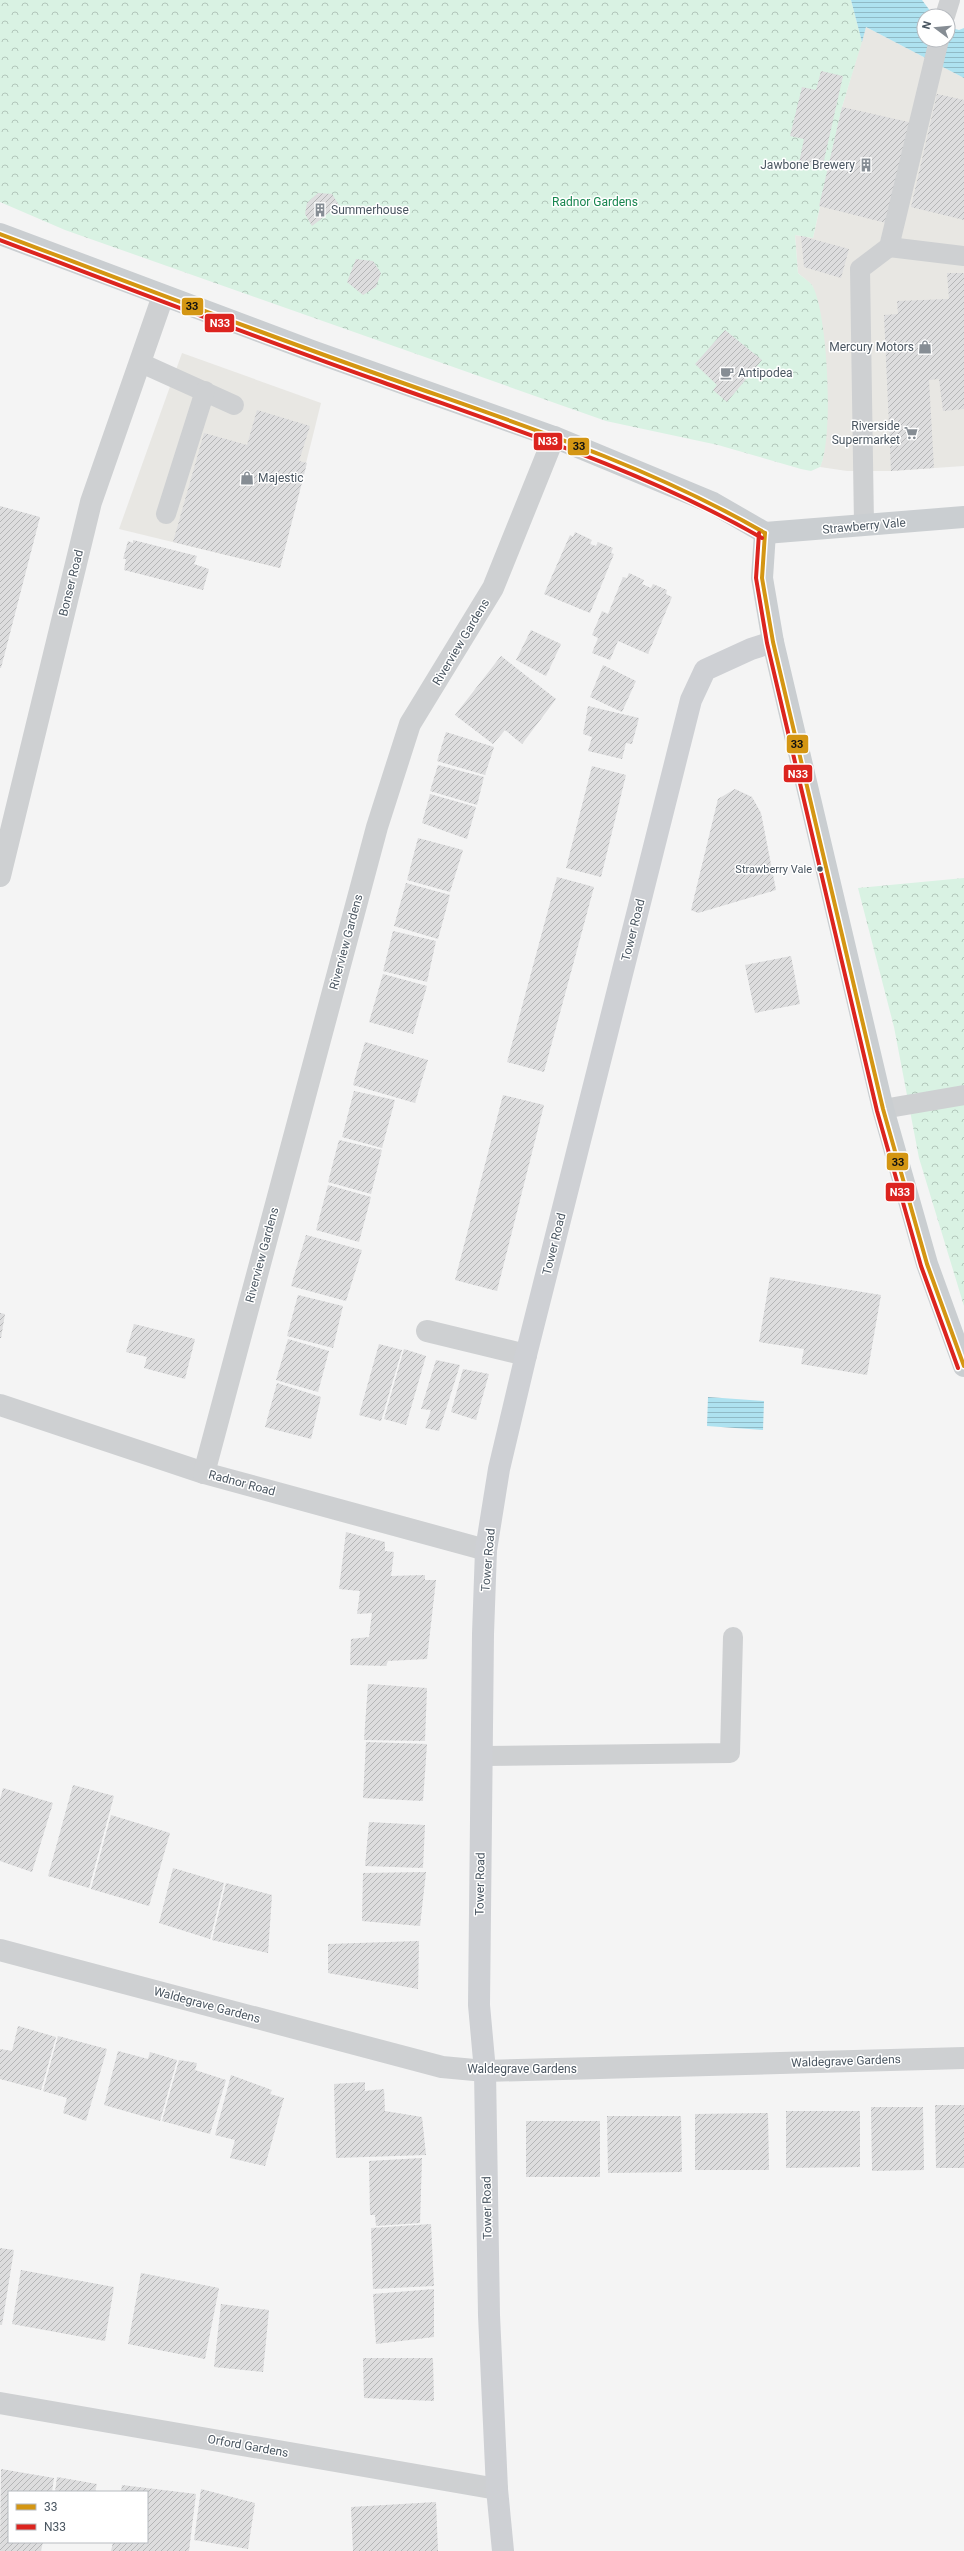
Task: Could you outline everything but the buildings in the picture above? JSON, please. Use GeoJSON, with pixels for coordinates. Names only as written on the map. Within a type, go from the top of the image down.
{"type":"FeatureCollection","features":[{"type":"Feature","properties":{"kind":"main road"},"geometry":{"type":"LineString","coordinates":[[0,234],[163,296],[554,437],[714,503],[764,533],[762,578],[773,642],[883,1109],[926,1264],[964,1366]]}},
{"type":"Feature","properties":{"kind":"main road","name":"Strawberry Vale"},"geometry":{"type":"LineString","coordinates":[[764,533],[821,530],[864,524],[964,517]]}},
{"type":"Feature","properties":{"kind":"street","name":"Bonser Road"},"geometry":{"type":"LineString","coordinates":[[0,876],[91,502],[141,363],[163,296]]}},
{"type":"Feature","properties":{"kind":"street","name":"Riverview Gardens"},"geometry":{"type":"LineString","coordinates":[[204,1473],[377,827],[410,724],[493,588],[554,437]]}},
{"type":"Feature","properties":{"kind":"street","name":"Tower Road"},"geometry":{"type":"LineString","coordinates":[[503,2551],[497,2489],[489,2315],[485,2071],[479,2005],[486,1550],[499,1469],[526,1355],[691,700],[705,670],[752,649],[773,642]]}},
{"type":"Feature","properties":{"kind":"street"},"geometry":{"type":"LineString","coordinates":[[427,1331],[526,1355]]}},
{"type":"Feature","properties":{"kind":"street","name":"Radnor Road"},"geometry":{"type":"LineString","coordinates":[[0,1406],[204,1473],[486,1550]]}},
{"type":"Feature","properties":{"kind":"street","name":"Waldegrave Gardens"},"geometry":{"type":"LineString","coordinates":[[0,1950],[442,2067],[485,2071],[964,2058]]}},
{"type":"Feature","properties":{"kind":"street","name":"Orford Gardens"},"geometry":{"type":"LineString","coordinates":[[0,2403],[497,2489]]}},
{"type":"Feature","properties":{"kind":"lane"},"geometry":{"type":"LineString","coordinates":[[864,524],[860,270],[889,247],[937,48]]}},
{"type":"Feature","properties":{"kind":"lane"},"geometry":{"type":"LineString","coordinates":[[889,247],[964,256]]}},
{"type":"Feature","properties":{"kind":"lane"},"geometry":{"type":"LineString","coordinates":[[141,363],[234,405]]}},
{"type":"Feature","properties":{"kind":"lane"},"geometry":{"type":"LineString","coordinates":[[166,514],[205,391]]}},
{"type":"Feature","properties":{"kind":"lane"},"geometry":{"type":"LineString","coordinates":[[883,1109],[964,1095]]}},
{"type":"Feature","properties":{"kind":"lane"},"geometry":{"type":"LineString","coordinates":[[482,1756],[730,1754],[733,1637]]}},
{"type":"Feature","properties":{"kind":"shaded area"},"geometry":{"type":"Polygon","coordinates":[[[866,27],[964,78],[964,466],[891,471],[847,471],[820,467],[823,458],[818,303],[812,285],[798,273],[795,235],[813,238],[842,107],[866,27]]]}},
{"type":"Feature","properties":{"kind":"shaded area"},"geometry":{"type":"Polygon","coordinates":[[[182,353],[321,403],[280,568],[119,529],[182,353]]]}},
{"type":"Feature","properties":{"kind":"green space","name":"Radnor Gardens"},"geometry":{"type":"Polygon","coordinates":[[[0,0],[851,0],[862,42],[842,107],[813,238],[795,235],[798,273],[812,285],[818,299],[825,347],[828,404],[827,431],[820,467],[811,471],[801,469],[718,445],[606,421],[65,230],[0,202],[0,0]]]}},
{"type":"Feature","properties":{"kind":"green space"},"geometry":{"type":"Polygon","coordinates":[[[964,878],[964,1306],[919,1158],[894,1027],[858,888],[964,878]]]}},
{"type":"Feature","properties":{"kind":"water"},"geometry":{"type":"Polygon","coordinates":[[[851,0],[922,0],[928,8],[916,8],[916,48],[956,48],[956,29],[959,30],[964,28],[964,78],[866,27],[862,42],[851,0]]]}},
{"type":"Feature","properties":{"kind":"water"},"geometry":{"type":"Polygon","coordinates":[[[708,1397],[764,1401],[763,1430],[707,1426],[708,1397]]]}},
{"type":"Feature","properties":{"kind":"transit line","name":"33"},"geometry":{"type":"LineString","coordinates":[[0,234],[287,342],[578,446],[673,486],[720,508],[765,533]]}},
{"type":"Feature","properties":{"kind":"transit line","name":"N33"},"geometry":{"type":"LineString","coordinates":[[0,240],[286,348],[575,452],[670,491],[762,538]]}},
{"type":"Feature","properties":{"kind":"transit line","name":"N33"},"geometry":{"type":"LineString","coordinates":[[759,533],[756,578],[767,643],[877,1111],[921,1266],[958,1368]]}},
{"type":"Feature","properties":{"kind":"transit line","name":"33"},"geometry":{"type":"LineString","coordinates":[[765,533],[762,578],[773,642],[883,1109],[927,1264],[964,1366]]}},
{"type":"Feature","properties":{"kind":"place","name":"Jawbone Brewery"},"geometry":{"type":"Point","coordinates":[866,165]}},
{"type":"Feature","properties":{"kind":"place","name":"Summerhouse"},"geometry":{"type":"Point","coordinates":[320,210]}},
{"type":"Feature","properties":{"kind":"place","name":"Mercury Motors"},"geometry":{"type":"Point","coordinates":[925,347]}},
{"type":"Feature","properties":{"kind":"place","name":"Antipodea"},"geometry":{"type":"Point","coordinates":[727,373]}},
{"type":"Feature","properties":{"kind":"place","name":"Riverside Supermarket"},"geometry":{"type":"Point","coordinates":[911,433]}},
{"type":"Feature","properties":{"kind":"place","name":"Majestic"},"geometry":{"type":"Point","coordinates":[247,478]}},
{"type":"Feature","properties":{"kind":"place","name":"Strawberry Vale"},"geometry":{"type":"Point","coordinates":[820,869]}}]}
